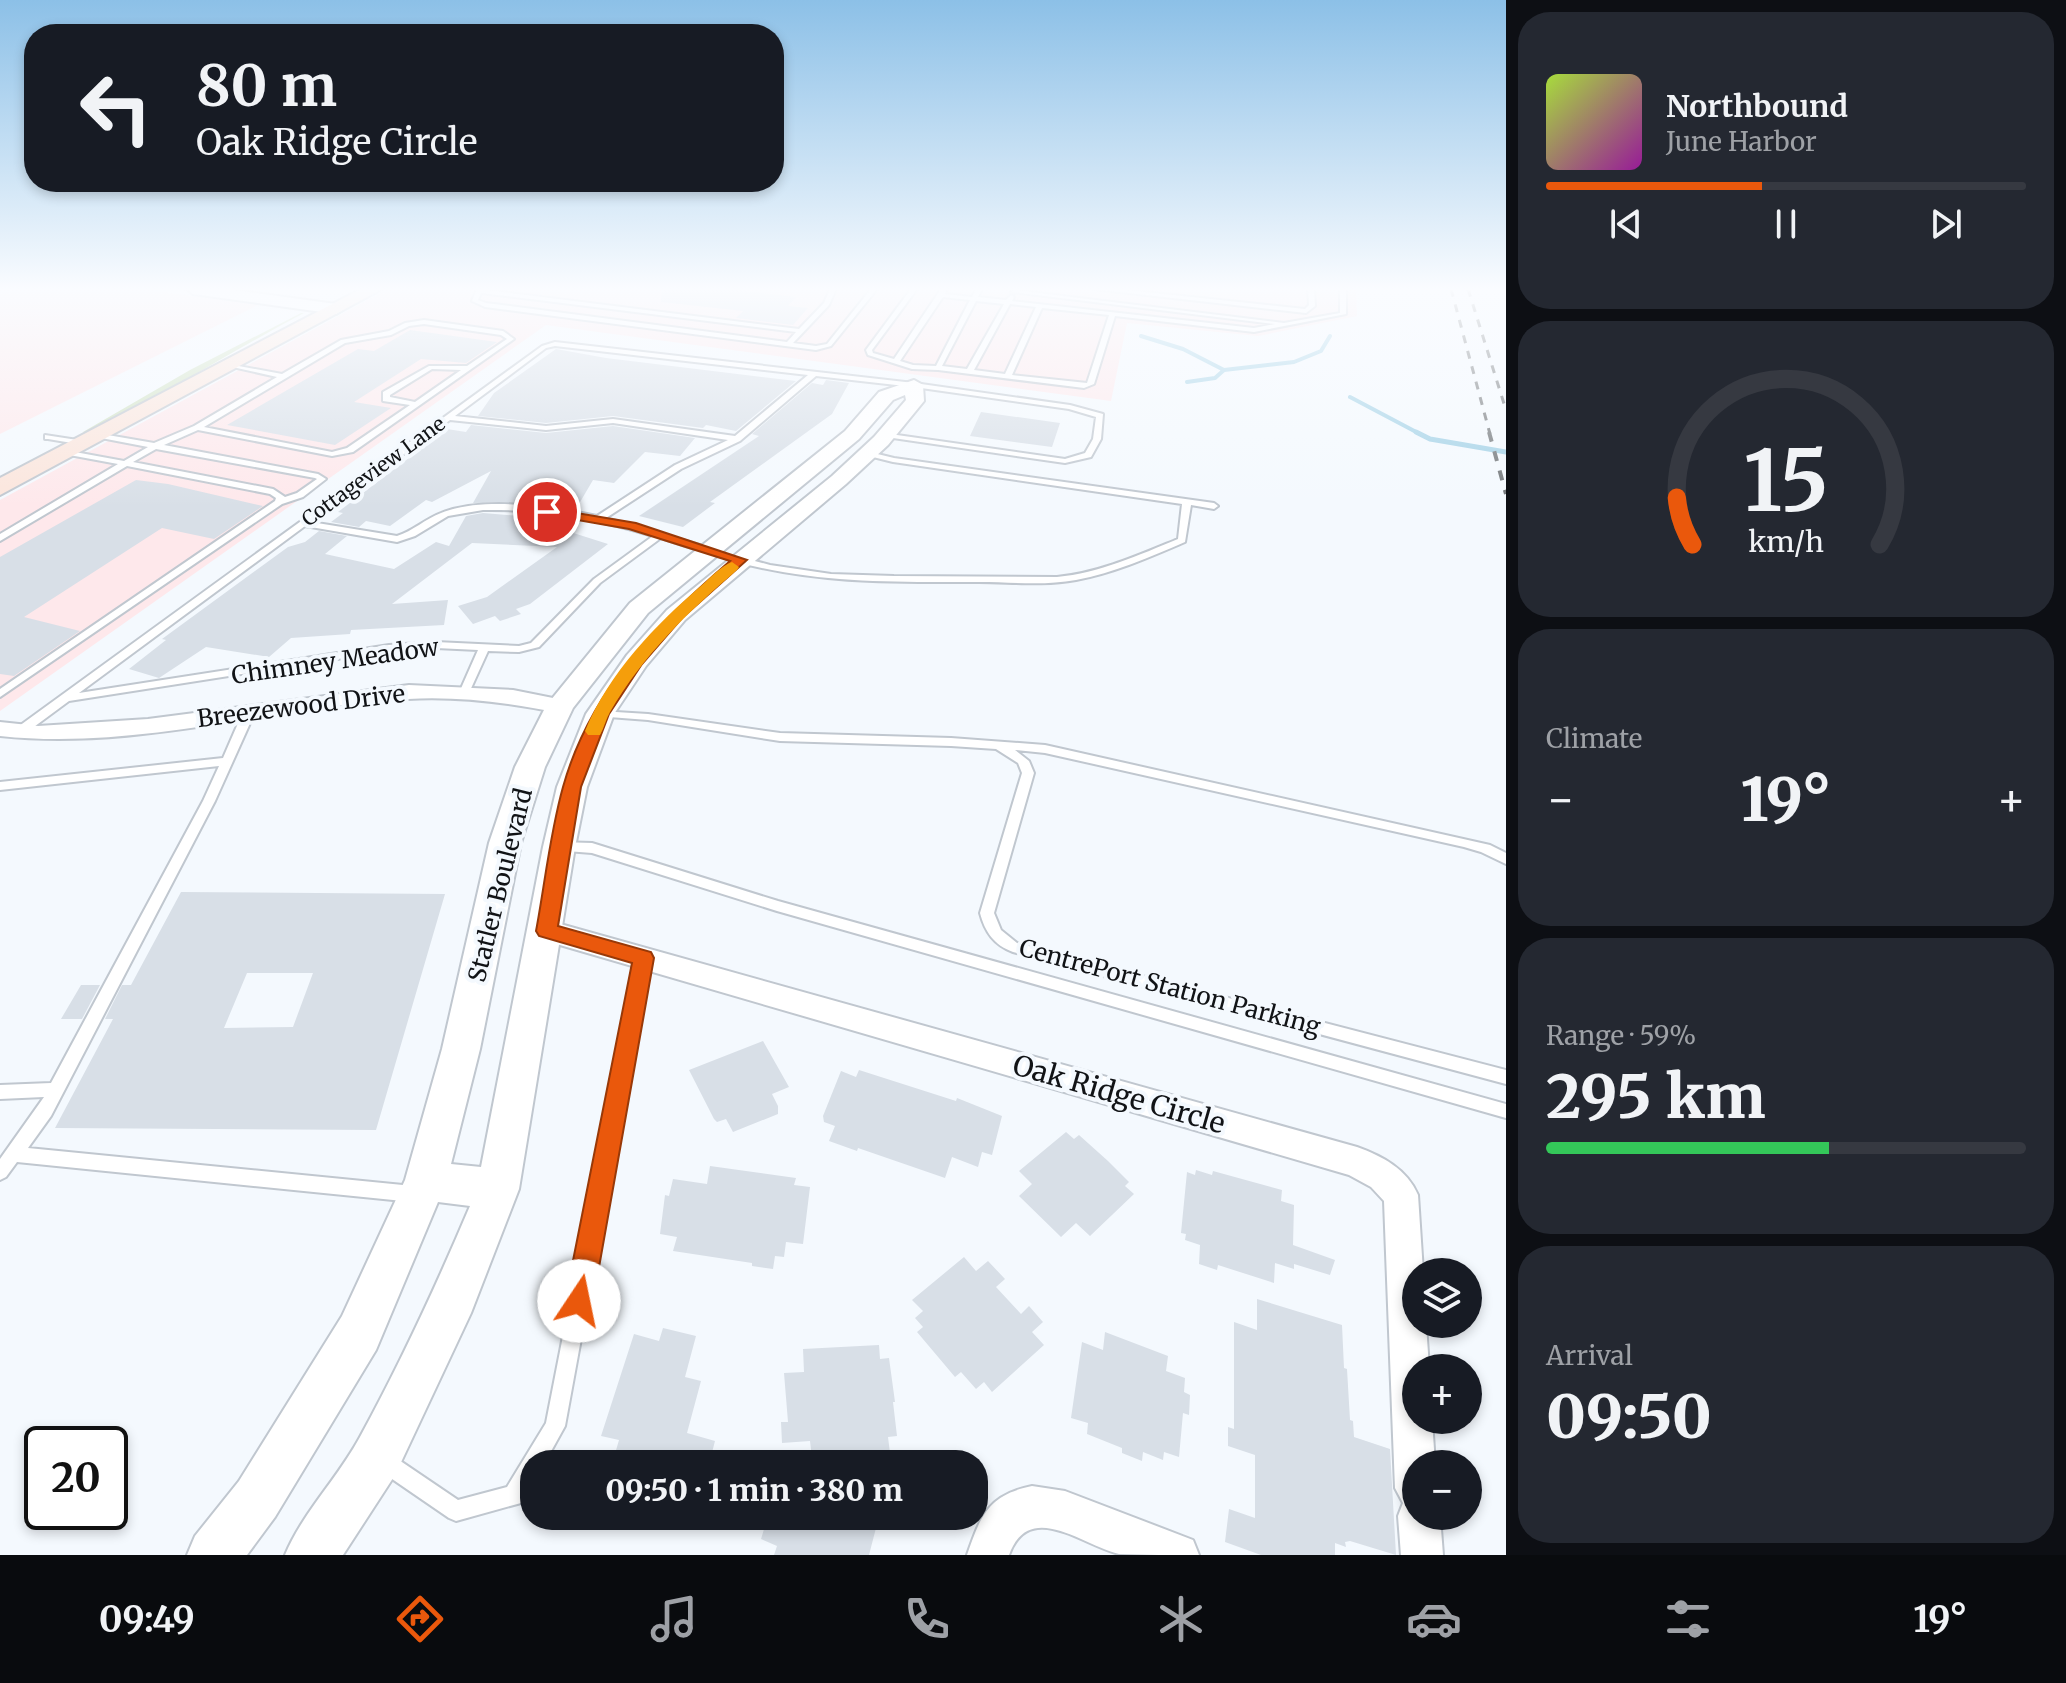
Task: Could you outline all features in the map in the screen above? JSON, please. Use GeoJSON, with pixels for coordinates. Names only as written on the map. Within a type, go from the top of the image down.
{"type":"FeatureCollection","features":[{"type":"Feature","properties":{"kind":"main road"},"geometry":{"type":"LineString","coordinates":[[104,409],[198,362]]}},
{"type":"Feature","properties":{"kind":"main road"},"geometry":{"type":"LineString","coordinates":[[0,488],[82,438],[236,362]]}},
{"type":"Feature","properties":{"kind":"main road"},"geometry":{"type":"LineString","coordinates":[[24,449],[48,437],[82,438]]}},
{"type":"Feature","properties":{"kind":"street","name":"Statler Boulevard"},"geometry":{"type":"LineString","coordinates":[[312,1555],[377,1457],[455,1297],[498,1189],[559,847],[572,787],[600,714],[636,661],[676,615],[797,516],[886,435],[915,401],[913,376]]}},
{"type":"Feature","properties":{"kind":"street","name":"Statler Boulevard"},"geometry":{"type":"LineString","coordinates":[[214,1555],[257,1499],[359,1333],[423,1188],[461,1049],[505,843],[530,767],[560,706],[639,608],[707,550],[793,486],[852,435],[886,396],[913,376]]}},
{"type":"Feature","properties":{"kind":"street"},"geometry":{"type":"LineString","coordinates":[[707,550],[740,560]]}},
{"type":"Feature","properties":{"kind":"street","name":"Breezewood Drive"},"geometry":{"type":"LineString","coordinates":[[10,730],[106,730],[409,692],[513,697],[600,714]]}},
{"type":"Feature","properties":{"kind":"street","name":"Oak Ridge Circle"},"geometry":{"type":"LineString","coordinates":[[546,931],[1357,1162],[1383,1176],[1401,1195],[1414,1450]]}},
{"type":"Feature","properties":{"kind":"street"},"geometry":{"type":"LineString","coordinates":[[423,1188],[498,1189]]}},
{"type":"Feature","properties":{"kind":"street"},"geometry":{"type":"LineString","coordinates":[[988,1555],[998,1525],[1019,1509],[1045,1504],[1178,1555]]}},
{"type":"Feature","properties":{"kind":"street"},"geometry":{"type":"LineString","coordinates":[[1420,1530],[1422,1555]]}},
{"type":"Feature","properties":{"kind":"lane"},"geometry":{"type":"LineString","coordinates":[[0,538],[155,446],[197,428],[308,362]]}},
{"type":"Feature","properties":{"kind":"lane"},"geometry":{"type":"LineString","coordinates":[[197,428],[332,454],[350,450],[478,362]]}},
{"type":"Feature","properties":{"kind":"lane","name":"Cottageview Lane"},"geometry":{"type":"LineString","coordinates":[[10,730],[64,699],[524,362]]}},
{"type":"Feature","properties":{"kind":"lane","name":"Cottageview Lane"},"geometry":{"type":"LineString","coordinates":[[712,362],[815,373],[913,376]]}},
{"type":"Feature","properties":{"kind":"lane"},"geometry":{"type":"LineString","coordinates":[[886,435],[1065,461],[1088,455],[1097,439],[1100,416],[1070,407],[913,376],[891,362]]}},
{"type":"Feature","properties":{"kind":"lane"},"geometry":{"type":"LineString","coordinates":[[938,368],[941,362]]}},
{"type":"Feature","properties":{"kind":"lane"},"geometry":{"type":"LineString","coordinates":[[970,371],[975,362]]}},
{"type":"Feature","properties":{"kind":"lane"},"geometry":{"type":"LineString","coordinates":[[1008,376],[1015,362]]}},
{"type":"Feature","properties":{"kind":"lane"},"geometry":{"type":"LineString","coordinates":[[913,376],[938,368],[1074,385],[1090,384],[1097,362]]}},
{"type":"Feature","properties":{"kind":"lane"},"geometry":{"type":"LineString","coordinates":[[230,365],[283,376]]}},
{"type":"Feature","properties":{"kind":"lane"},"geometry":{"type":"LineString","coordinates":[[416,404],[386,399],[386,394],[431,367],[468,368]]}},
{"type":"Feature","properties":{"kind":"lane"},"geometry":{"type":"LineString","coordinates":[[600,518],[678,467],[737,439],[815,373]]}},
{"type":"Feature","properties":{"kind":"lane"},"geometry":{"type":"LineString","coordinates":[[446,417],[546,428],[613,421],[737,439]]}},
{"type":"Feature","properties":{"kind":"lane"},"geometry":{"type":"LineString","coordinates":[[0,694],[279,502],[300,495],[322,479],[155,446],[82,438]]}},
{"type":"Feature","properties":{"kind":"lane"},"geometry":{"type":"LineString","coordinates":[[82,438],[130,463],[273,492],[281,497],[279,502]]}},
{"type":"Feature","properties":{"kind":"lane"},"geometry":{"type":"LineString","coordinates":[[868,453],[893,460],[1214,506]]}},
{"type":"Feature","properties":{"kind":"lane"},"geometry":{"type":"LineString","coordinates":[[740,560],[804,575],[967,579],[1076,577],[1135,561],[1182,540],[1187,502]]}},
{"type":"Feature","properties":{"kind":"lane"},"geometry":{"type":"LineString","coordinates":[[302,523],[397,539],[408,537],[448,513],[520,509],[600,518],[707,550]]}},
{"type":"Feature","properties":{"kind":"lane","name":"Chimney Meadow"},"geometry":{"type":"LineString","coordinates":[[64,699],[389,648],[436,645],[519,649],[535,645],[597,581],[660,535]]}},
{"type":"Feature","properties":{"kind":"lane"},"geometry":{"type":"LineString","coordinates":[[464,693],[484,648]]}},
{"type":"Feature","properties":{"kind":"lane"},"geometry":{"type":"LineString","coordinates":[[0,1172],[56,1090],[227,761],[249,712]]}},
{"type":"Feature","properties":{"kind":"lane"},"geometry":{"type":"LineString","coordinates":[[600,714],[648,717],[780,737],[922,741],[1045,749],[1485,848],[1506,859]]}},
{"type":"Feature","properties":{"kind":"lane","name":"CentrePort Station Parking"},"geometry":{"type":"LineString","coordinates":[[998,746],[1020,758],[1027,765],[1028,773],[987,913],[990,926],[1000,939],[1013,947],[1506,1077]]}},
{"type":"Feature","properties":{"kind":"lane"},"geometry":{"type":"LineString","coordinates":[[0,786],[227,761]]}},
{"type":"Feature","properties":{"kind":"lane"},"geometry":{"type":"LineString","coordinates":[[559,847],[592,848],[777,906],[1506,1111]]}},
{"type":"Feature","properties":{"kind":"lane"},"geometry":{"type":"LineString","coordinates":[[377,1457],[456,1511],[514,1496],[555,1426],[644,958]]}},
{"type":"Feature","properties":{"kind":"lane"},"geometry":{"type":"LineString","coordinates":[[0,1092],[56,1090]]}},
{"type":"Feature","properties":{"kind":"lane"},"geometry":{"type":"LineString","coordinates":[[14,1154],[423,1188]]}},
{"type":"Feature","properties":{"kind":"shaded area"},"geometry":{"type":"Polygon","coordinates":[[[0,362],[145,362],[0,434],[0,362]]]}},
{"type":"Feature","properties":{"kind":"shaded area"},"geometry":{"type":"Polygon","coordinates":[[[255,362],[494,362],[0,711],[0,500],[255,362]]]}},
{"type":"Feature","properties":{"kind":"shaded area"},"geometry":{"type":"Polygon","coordinates":[[[818,362],[1119,362],[1111,401],[818,362]]]}},
{"type":"Feature","properties":{"kind":"green space"},"geometry":{"type":"Polygon","coordinates":[[[206,362],[217,362],[120,417],[93,431],[83,432],[206,362]]]}},
{"type":"Feature","properties":{"kind":"building"},"geometry":{"type":"Polygon","coordinates":[[[336,362],[417,362],[354,402],[391,408],[335,445],[227,425],[336,362]]]}},
{"type":"Feature","properties":{"kind":"building"},"geometry":{"type":"Polygon","coordinates":[[[538,362],[635,362],[796,381],[736,431],[613,416],[546,423],[478,416],[494,393],[538,362]]]}},
{"type":"Feature","properties":{"kind":"building"},"geometry":{"type":"Polygon","coordinates":[[[826,380],[849,383],[832,414],[710,502],[715,503],[683,527],[639,516],[759,436],[752,434],[812,383],[823,385],[826,380]]]}},
{"type":"Feature","properties":{"kind":"building"},"geometry":{"type":"Polygon","coordinates":[[[981,412],[1060,423],[1052,447],[970,436],[981,412]]]}},
{"type":"Feature","properties":{"kind":"building"},"geometry":{"type":"Polygon","coordinates":[[[471,425],[546,433],[613,426],[695,438],[680,456],[645,452],[614,483],[593,480],[576,509],[519,502],[473,503],[491,471],[432,502],[426,500],[390,526],[366,521],[359,527],[331,522],[343,513],[338,512],[447,429],[466,432],[471,425]]]}},
{"type":"Feature","properties":{"kind":"building"},"geometry":{"type":"Polygon","coordinates":[[[136,480],[168,484],[263,506],[214,539],[162,528],[24,617],[80,631],[14,676],[0,674],[0,557],[136,480]]]}},
{"type":"Feature","properties":{"kind":"building"},"geometry":{"type":"Polygon","coordinates":[[[483,513],[570,520],[564,530],[608,544],[530,604],[516,609],[521,614],[500,621],[495,616],[473,624],[458,606],[487,597],[557,547],[472,543],[392,604],[448,600],[444,625],[351,630],[350,634],[291,638],[269,657],[206,647],[159,678],[129,669],[166,640],[162,639],[288,547],[305,542],[319,531],[347,536],[325,554],[394,569],[436,542],[449,546],[466,516],[483,513]]]}},
{"type":"Feature","properties":{"kind":"building"},"geometry":{"type":"Polygon","coordinates":[[[181,892],[445,894],[376,1130],[55,1128],[113,1019],[105,1019],[122,985],[131,985],[181,892]],[[247,973],[224,1028],[293,1027],[313,973],[247,973]]]}},
{"type":"Feature","properties":{"kind":"building"},"geometry":{"type":"Polygon","coordinates":[[[81,985],[100,985],[82,1019],[61,1019],[81,985]]]}},
{"type":"Feature","properties":{"kind":"building"},"geometry":{"type":"Polygon","coordinates":[[[763,1041],[789,1087],[772,1094],[778,1114],[733,1132],[726,1119],[717,1122],[714,1119],[689,1070],[763,1041]]]}},
{"type":"Feature","properties":{"kind":"building"},"geometry":{"type":"Polygon","coordinates":[[[859,1070],[956,1101],[957,1098],[1002,1116],[992,1155],[982,1152],[978,1167],[952,1157],[945,1178],[829,1141],[835,1126],[824,1122],[823,1116],[841,1071],[856,1077],[859,1070]]]}},
{"type":"Feature","properties":{"kind":"building"},"geometry":{"type":"Polygon","coordinates":[[[1066,1132],[1074,1139],[1079,1135],[1108,1161],[1129,1182],[1125,1186],[1134,1194],[1090,1236],[1076,1223],[1061,1237],[1019,1196],[1032,1184],[1019,1171],[1066,1132]]]}},
{"type":"Feature","properties":{"kind":"building"},"geometry":{"type":"Polygon","coordinates":[[[710,1166],[796,1178],[794,1185],[810,1187],[803,1244],[786,1242],[784,1257],[775,1256],[773,1269],[673,1251],[677,1237],[660,1234],[665,1195],[669,1196],[673,1179],[707,1184],[710,1166]]]}},
{"type":"Feature","properties":{"kind":"building"},"geometry":{"type":"Polygon","coordinates":[[[1196,1170],[1212,1175],[1213,1171],[1282,1190],[1281,1201],[1294,1205],[1293,1245],[1335,1260],[1330,1275],[1294,1264],[1294,1269],[1275,1263],[1274,1283],[1218,1265],[1217,1270],[1199,1264],[1200,1245],[1185,1240],[1186,1234],[1181,1233],[1187,1172],[1195,1175],[1196,1170]]]}},
{"type":"Feature","properties":{"kind":"building"},"geometry":{"type":"Polygon","coordinates":[[[964,1257],[976,1271],[988,1261],[1005,1279],[996,1287],[1021,1314],[1029,1306],[1043,1322],[1032,1332],[1044,1345],[992,1392],[984,1382],[976,1389],[961,1372],[955,1377],[917,1332],[923,1327],[915,1318],[923,1311],[912,1300],[964,1257]]]}},
{"type":"Feature","properties":{"kind":"building"},"geometry":{"type":"Polygon","coordinates":[[[1257,1299],[1342,1325],[1344,1368],[1347,1369],[1354,1437],[1390,1449],[1396,1555],[1350,1541],[1345,1542],[1346,1547],[1335,1543],[1335,1555],[1261,1555],[1225,1542],[1229,1509],[1255,1518],[1255,1455],[1228,1446],[1228,1427],[1234,1429],[1234,1322],[1257,1330],[1257,1299]]]}},
{"type":"Feature","properties":{"kind":"building"},"geometry":{"type":"Polygon","coordinates":[[[663,1328],[696,1336],[685,1377],[701,1381],[687,1433],[715,1441],[713,1450],[616,1450],[619,1440],[601,1436],[634,1334],[659,1341],[663,1328]]]}},
{"type":"Feature","properties":{"kind":"building"},"geometry":{"type":"Polygon","coordinates":[[[1105,1332],[1168,1356],[1166,1371],[1185,1378],[1184,1392],[1190,1395],[1189,1415],[1183,1413],[1179,1457],[1164,1452],[1163,1460],[1143,1452],[1142,1461],[1122,1453],[1122,1448],[1087,1434],[1088,1423],[1071,1418],[1082,1342],[1103,1350],[1105,1332]]]}},
{"type":"Feature","properties":{"kind":"building"},"geometry":{"type":"Polygon","coordinates":[[[879,1345],[880,1359],[889,1358],[895,1402],[897,1436],[888,1437],[890,1450],[811,1450],[810,1441],[782,1443],[781,1422],[788,1422],[784,1373],[804,1372],[803,1349],[879,1345]]]}},
{"type":"Feature","properties":{"kind":"building"},"geometry":{"type":"Polygon","coordinates":[[[764,1530],[875,1530],[869,1555],[774,1555],[777,1546],[761,1539],[764,1530]]]}},
{"type":"Feature","properties":{"kind":"waterway"},"geometry":{"type":"LineString","coordinates":[[1208,362],[1224,370]]}},
{"type":"Feature","properties":{"kind":"waterway"},"geometry":{"type":"LineString","coordinates":[[1224,370],[1295,362]]}},
{"type":"Feature","properties":{"kind":"waterway"},"geometry":{"type":"LineString","coordinates":[[1187,382],[1215,378],[1224,370]]}},
{"type":"Feature","properties":{"kind":"waterway"},"geometry":{"type":"LineString","coordinates":[[1350,397],[1420,434]]}},
{"type":"Feature","properties":{"kind":"waterway"},"geometry":{"type":"LineString","coordinates":[[1416,432],[1420,434]]}},
{"type":"Feature","properties":{"kind":"waterway"},"geometry":{"type":"LineString","coordinates":[[1420,434],[1430,439],[1506,452]]}},
{"type":"Feature","properties":{"kind":"railway"},"geometry":{"type":"LineString","coordinates":[[1471,362],[1490,434]]}},
{"type":"Feature","properties":{"kind":"railway"},"geometry":{"type":"LineString","coordinates":[[1491,362],[1506,410]]}},
{"type":"Feature","properties":{"kind":"railway"},"geometry":{"type":"LineString","coordinates":[[1489,432],[1506,494]]}},
{"type":"Feature","properties":{"kind":"slow traffic"},"geometry":{"type":"LineString","coordinates":[[594,731],[600,714],[636,661],[676,615],[732,567]]}},
{"type":"Feature","properties":{"kind":"route"},"geometry":{"type":"LineString","coordinates":[[547,512],[631,525],[740,560],[676,615],[636,661],[600,714],[572,787],[546,931],[644,958],[579,1301]]}}]}
